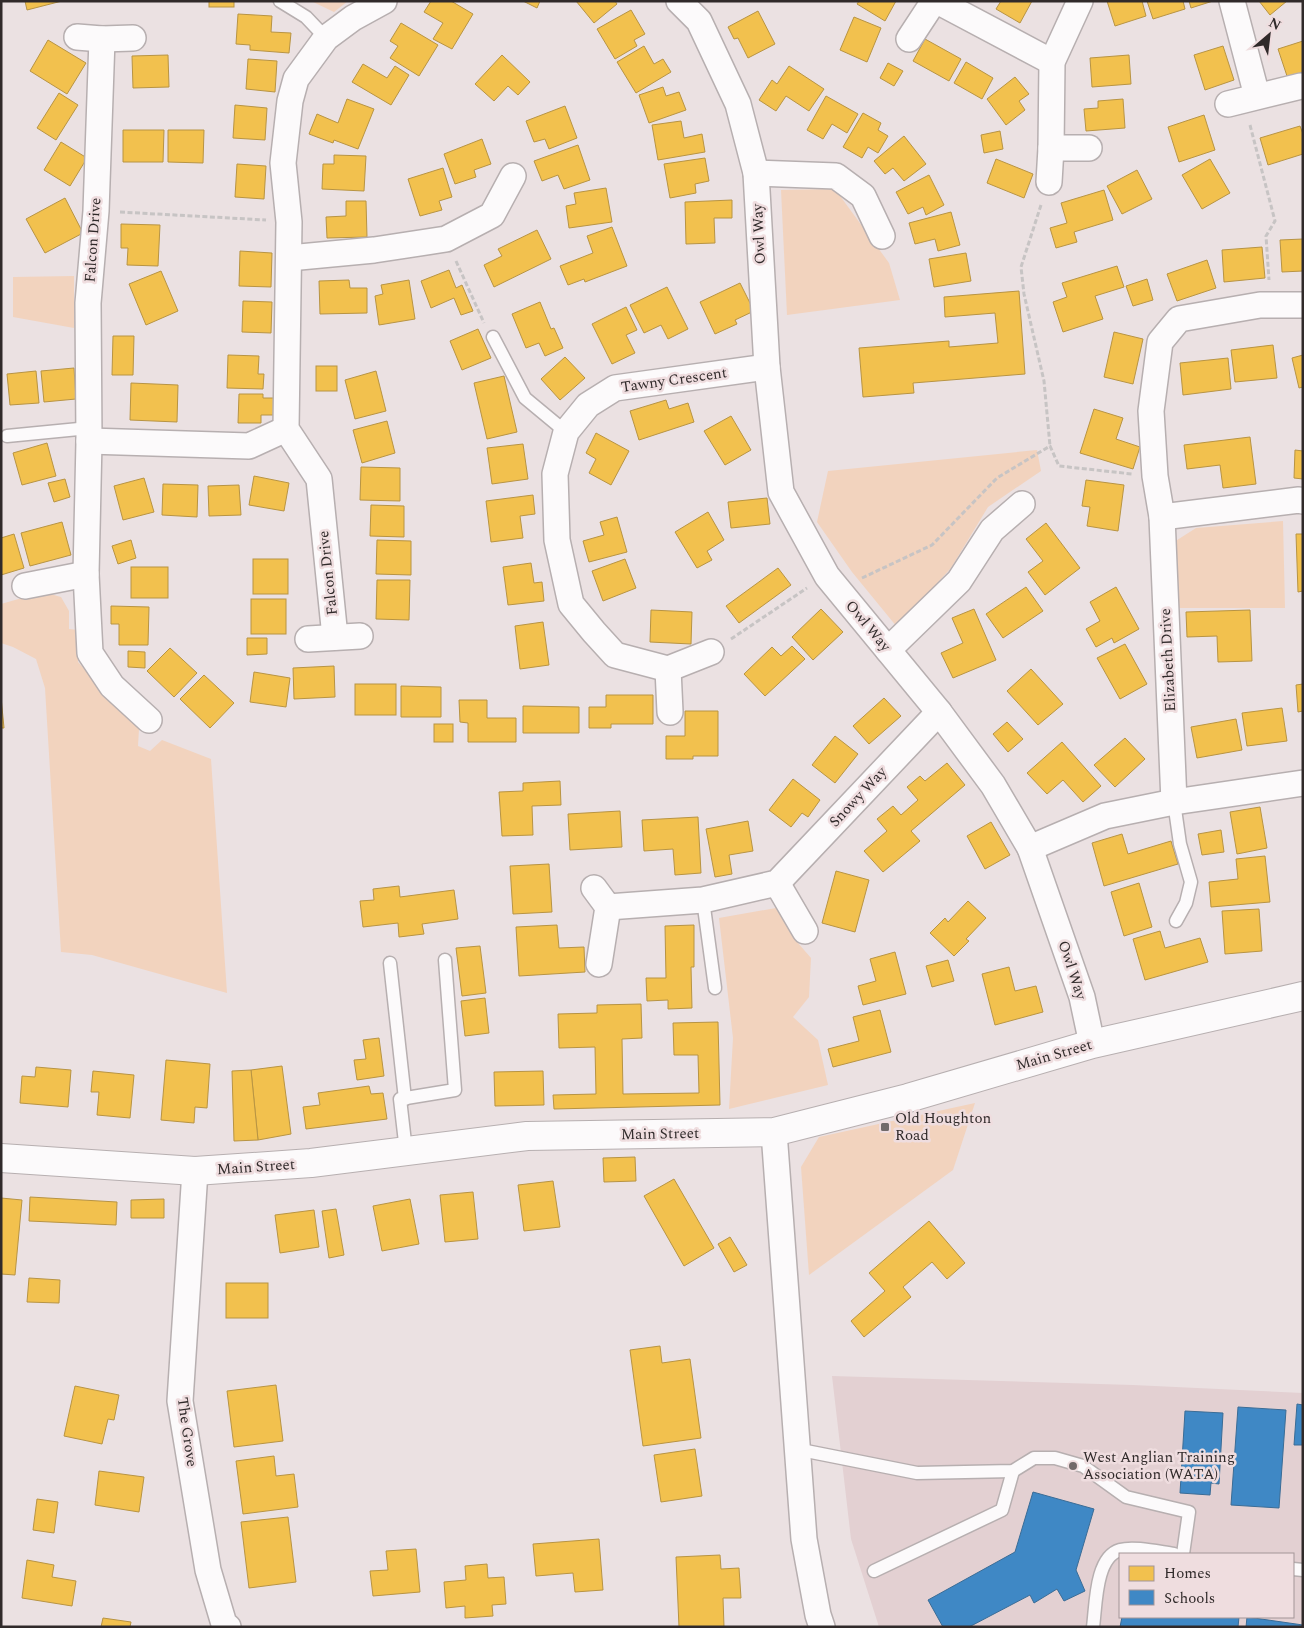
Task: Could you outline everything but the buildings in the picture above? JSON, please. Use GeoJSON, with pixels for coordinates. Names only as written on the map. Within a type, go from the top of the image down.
{"type":"FeatureCollection","features":[{"type":"Feature","properties":{"kind":"main road","name":"Main Street"},"geometry":{"type":"LineString","coordinates":[[1,1158],[195,1171],[311,1163],[527,1136],[774,1132],[908,1098],[1092,1044],[1303,996]]}},
{"type":"Feature","properties":{"kind":"street"},"geometry":{"type":"LineString","coordinates":[[89,434],[249,446],[286,429],[289,222],[283,163],[290,101],[296,79],[326,38],[353,18],[384,1]]}},
{"type":"Feature","properties":{"kind":"street","name":"Owl Way"},"geometry":{"type":"LineString","coordinates":[[678,1],[699,21],[738,104],[756,173],[767,367],[781,492],[826,576],[939,712],[993,785],[1030,848],[1082,997],[1092,1044]]}},
{"type":"Feature","properties":{"kind":"street"},"geometry":{"type":"LineString","coordinates":[[909,39],[935,1],[1052,62]]}},
{"type":"Feature","properties":{"kind":"street"},"geometry":{"type":"LineString","coordinates":[[1049,182],[1052,62],[1080,1]]}},
{"type":"Feature","properties":{"kind":"street"},"geometry":{"type":"LineString","coordinates":[[1232,1],[1243,100],[1302,86]]}},
{"type":"Feature","properties":{"kind":"street"},"geometry":{"type":"LineString","coordinates":[[77,37],[102,39],[133,38]]}},
{"type":"Feature","properties":{"kind":"street","name":"Falcon Drive"},"geometry":{"type":"LineString","coordinates":[[102,39],[96,211],[88,303],[89,434],[86,574],[90,653],[112,686],[149,720]]}},
{"type":"Feature","properties":{"kind":"street"},"geometry":{"type":"LineString","coordinates":[[1051,148],[1090,148]]}},
{"type":"Feature","properties":{"kind":"street"},"geometry":{"type":"LineString","coordinates":[[756,173],[836,176],[863,196],[882,236]]}},
{"type":"Feature","properties":{"kind":"street"},"geometry":{"type":"LineString","coordinates":[[289,258],[374,250],[446,240],[492,215],[513,176]]}},
{"type":"Feature","properties":{"kind":"street","name":"Elizabeth Drive"},"geometry":{"type":"LineString","coordinates":[[1174,802],[1162,517],[1155,476],[1151,411],[1160,342],[1179,319],[1260,305],[1303,305]]}},
{"type":"Feature","properties":{"kind":"street","name":"Tawny Crescent"},"geometry":{"type":"LineString","coordinates":[[668,669],[615,655],[571,604],[557,540],[555,474],[566,432],[588,404],[616,388],[767,367]]}},
{"type":"Feature","properties":{"kind":"street","name":"Falcon Drive"},"geometry":{"type":"LineString","coordinates":[[286,429],[319,480],[335,637]]}},
{"type":"Feature","properties":{"kind":"street"},"geometry":{"type":"LineString","coordinates":[[1162,517],[1303,501]]}},
{"type":"Feature","properties":{"kind":"street"},"geometry":{"type":"LineString","coordinates":[[888,650],[959,581],[992,530],[1022,504]]}},
{"type":"Feature","properties":{"kind":"street"},"geometry":{"type":"LineString","coordinates":[[25,586],[86,574]]}},
{"type":"Feature","properties":{"kind":"street","name":"Falcon Drive"},"geometry":{"type":"LineString","coordinates":[[308,639],[360,636]]}},
{"type":"Feature","properties":{"kind":"street"},"geometry":{"type":"LineString","coordinates":[[670,712],[668,669],[711,652]]}},
{"type":"Feature","properties":{"kind":"street","name":"Snowy Way"},"geometry":{"type":"LineString","coordinates":[[777,883],[939,712]]}},
{"type":"Feature","properties":{"kind":"street"},"geometry":{"type":"LineString","coordinates":[[1030,848],[1105,816],[1174,802],[1303,783]]}},
{"type":"Feature","properties":{"kind":"street"},"geometry":{"type":"LineString","coordinates":[[599,964],[601,898],[703,900],[777,883],[805,931]]}},
{"type":"Feature","properties":{"kind":"street"},"geometry":{"type":"LineString","coordinates":[[774,1132],[804,1539],[818,1615],[822,1627]]}},
{"type":"Feature","properties":{"kind":"street","name":"The Grove"},"geometry":{"type":"LineString","coordinates":[[195,1171],[180,1401],[208,1570],[224,1624],[228,1627]]}},
{"type":"Feature","properties":{"kind":"lane"},"geometry":{"type":"LineString","coordinates":[[280,1],[306,17],[326,38]]}},
{"type":"Feature","properties":{"kind":"lane"},"geometry":{"type":"LineString","coordinates":[[493,337],[525,398],[566,432]]}},
{"type":"Feature","properties":{"kind":"lane"},"geometry":{"type":"LineString","coordinates":[[6,436],[89,434]]}},
{"type":"Feature","properties":{"kind":"lane"},"geometry":{"type":"LineString","coordinates":[[1174,802],[1180,844],[1190,882],[1186,903],[1176,921]]}},
{"type":"Feature","properties":{"kind":"lane"},"geometry":{"type":"LineString","coordinates":[[703,900],[715,988]]}},
{"type":"Feature","properties":{"kind":"lane"},"geometry":{"type":"LineString","coordinates":[[406,1151],[400,1099],[455,1090],[445,960]]}},
{"type":"Feature","properties":{"kind":"lane"},"geometry":{"type":"LineString","coordinates":[[390,963],[405,1099]]}},
{"type":"Feature","properties":{"kind":"lane"},"geometry":{"type":"LineString","coordinates":[[796,1449],[918,1473],[1013,1471],[1034,1458],[1055,1458],[1083,1466],[1126,1497],[1189,1512],[1183,1553]]}},
{"type":"Feature","properties":{"kind":"lane"},"geometry":{"type":"LineString","coordinates":[[874,1571],[1002,1510],[1013,1471]]}},
{"type":"Feature","properties":{"kind":"lane"},"geometry":{"type":"LineString","coordinates":[[1094,1627],[1100,1572],[1109,1557],[1118,1550],[1130,1549],[1165,1553]]}},
{"type":"Feature","properties":{"kind":"path"},"geometry":{"type":"LineString","coordinates":[[1243,100],[1274,221],[1266,236],[1270,305]]}},
{"type":"Feature","properties":{"kind":"path"},"geometry":{"type":"LineString","coordinates":[[1049,182],[1021,267],[1024,294],[1044,381],[1050,446]]}},
{"type":"Feature","properties":{"kind":"path"},"geometry":{"type":"LineString","coordinates":[[96,211],[289,222]]}},
{"type":"Feature","properties":{"kind":"path"},"geometry":{"type":"LineString","coordinates":[[446,240],[480,318],[493,337]]}},
{"type":"Feature","properties":{"kind":"path"},"geometry":{"type":"LineString","coordinates":[[711,652],[826,576]]}},
{"type":"Feature","properties":{"kind":"shaded area"},"geometry":{"type":"Polygon","coordinates":[[[311,1],[348,1],[334,12],[311,1]]]}},
{"type":"Feature","properties":{"kind":"shaded area"},"geometry":{"type":"Polygon","coordinates":[[[835,189],[889,263],[900,300],[787,315],[781,190],[835,189]]]}},
{"type":"Feature","properties":{"kind":"shaded area"},"geometry":{"type":"Polygon","coordinates":[[[74,276],[74,328],[13,317],[13,277],[74,276]]]}},
{"type":"Feature","properties":{"kind":"shaded area"},"geometry":{"type":"Polygon","coordinates":[[[1037,450],[1041,471],[988,507],[951,568],[897,627],[852,572],[817,522],[828,471],[1037,450]]]}},
{"type":"Feature","properties":{"kind":"shaded area"},"geometry":{"type":"Polygon","coordinates":[[[1283,521],[1285,608],[1176,608],[1174,542],[1196,528],[1283,521]]]}},
{"type":"Feature","properties":{"kind":"shaded area"},"geometry":{"type":"Polygon","coordinates":[[[43,592],[61,597],[69,611],[69,629],[78,630],[78,662],[139,729],[138,746],[150,751],[162,740],[211,759],[227,993],[92,955],[61,952],[45,688],[36,659],[1,643],[1,604],[43,592]]]}},
{"type":"Feature","properties":{"kind":"shaded area"},"geometry":{"type":"Polygon","coordinates":[[[776,908],[798,943],[811,958],[809,997],[793,1017],[818,1040],[828,1085],[729,1109],[733,1038],[719,918],[776,908]]]}},
{"type":"Feature","properties":{"kind":"shaded area"},"geometry":{"type":"Polygon","coordinates":[[[975,1103],[953,1170],[809,1275],[801,1167],[819,1137],[975,1103]]]}},
{"type":"Feature","properties":{"kind":"shaded area","name":"West Anglian Training Association (WATA)"},"geometry":{"type":"Polygon","coordinates":[[[832,1376],[1133,1385],[1303,1393],[1303,1627],[879,1627],[851,1539],[832,1376]]]}},
{"type":"Feature","properties":{"kind":"place","name":"Old Houghton Road"},"geometry":{"type":"Point","coordinates":[885,1127]}},
{"type":"Feature","properties":{"kind":"place","name":"West Anglian Training Association (WATA)"},"geometry":{"type":"Point","coordinates":[1073,1466]}}]}
